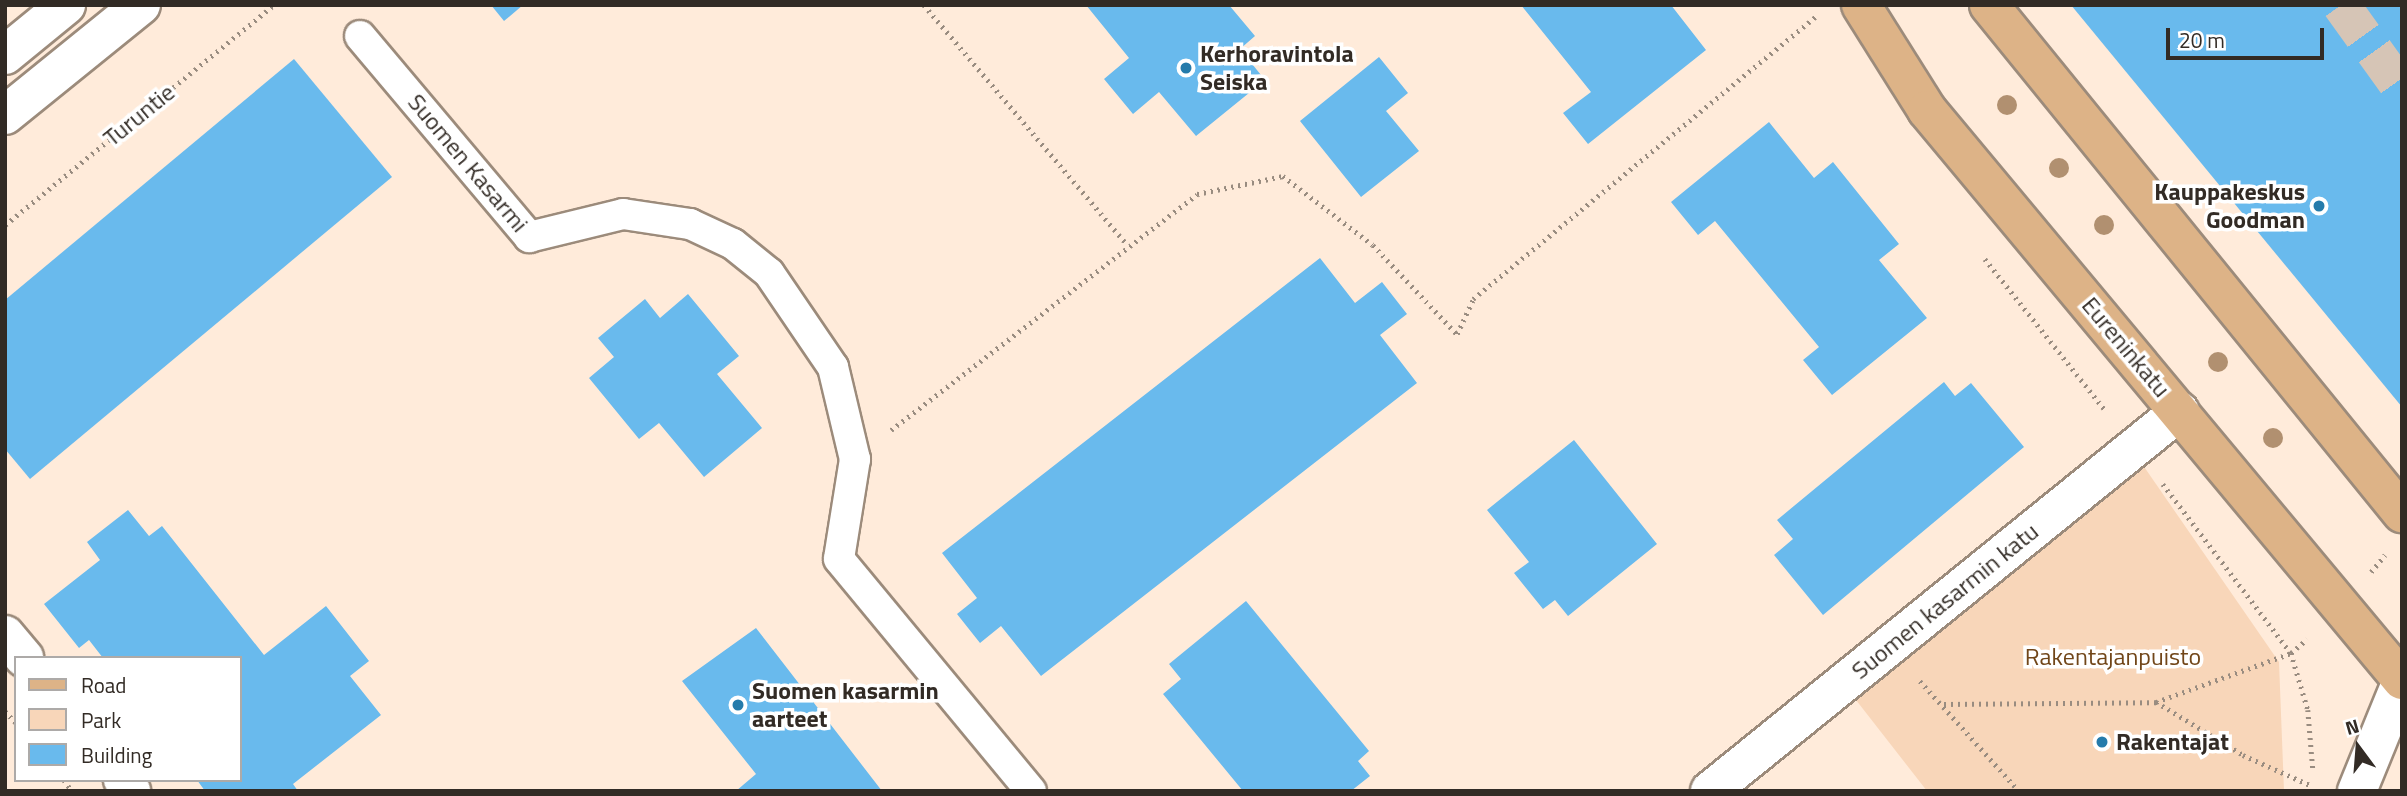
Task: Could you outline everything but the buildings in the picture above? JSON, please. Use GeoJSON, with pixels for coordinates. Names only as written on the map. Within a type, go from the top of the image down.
{"type":"FeatureCollection","features":[{"type":"Feature","properties":{"kind":"main road","name":"Eureninkatu"},"geometry":{"type":"LineString","coordinates":[[1861,5],[1927,110],[2402,681]]}},
{"type":"Feature","properties":{"kind":"main road"},"geometry":{"type":"LineString","coordinates":[[1989,5],[2402,513]]}},
{"type":"Feature","properties":{"kind":"street"},"geometry":{"type":"LineString","coordinates":[[5,55],[66,5]]}},
{"type":"Feature","properties":{"kind":"street"},"geometry":{"type":"LineString","coordinates":[[5,115],[141,5]]}},
{"type":"Feature","properties":{"kind":"street","name":"Suomen kasarmin katu"},"geometry":{"type":"LineString","coordinates":[[1710,791],[2180,411]]}},
{"type":"Feature","properties":{"kind":"street"},"geometry":{"type":"LineString","coordinates":[[5,635],[22,656]]}},
{"type":"Feature","properties":{"kind":"street"},"geometry":{"type":"LineString","coordinates":[[2357,791],[2402,681]]}},
{"type":"Feature","properties":{"kind":"lane","name":"Suomen Kasarmi"},"geometry":{"type":"LineString","coordinates":[[360,36],[529,237],[623,214],[650,218],[690,224],[733,244],[769,273],[833,367],[855,459],[839,559],[1031,791]]}},
{"type":"Feature","properties":{"kind":"path","name":"Turuntie"},"geometry":{"type":"LineString","coordinates":[[5,225],[274,5]]}},
{"type":"Feature","properties":{"kind":"path"},"geometry":{"type":"LineString","coordinates":[[924,5],[1127,244]]}},
{"type":"Feature","properties":{"kind":"path"},"geometry":{"type":"LineString","coordinates":[[855,459],[1127,244],[1197,194],[1283,176],[1373,245],[1457,334],[1473,299],[1824,10]]}},
{"type":"Feature","properties":{"kind":"path"},"geometry":{"type":"LineString","coordinates":[[1886,649],[1944,704],[2019,791]]}},
{"type":"Feature","properties":{"kind":"path"},"geometry":{"type":"LineString","coordinates":[[1944,704],[2156,702],[2291,653],[2308,710],[2313,789],[2243,755],[2156,702]]}},
{"type":"Feature","properties":{"kind":"green space","name":"Rakentajanpuisto"},"geometry":{"type":"Polygon","coordinates":[[[2138,458],[2279,662],[2284,791],[1927,791],[1856,700],[2138,458]]]}},
{"type":"Feature","properties":{"kind":"tunnel"},"geometry":{"type":"LineString","coordinates":[[2341,5],[2402,90]]}},
{"type":"Feature","properties":{"kind":"place","name":"Kerhoravintola Seiska"},"geometry":{"type":"Point","coordinates":[1186,68]}},
{"type":"Feature","properties":{"kind":"place","name":"Kauppakeskus Goodman"},"geometry":{"type":"Point","coordinates":[2319,206]}},
{"type":"Feature","properties":{"kind":"place","name":"Suomen kasarmin aarteet"},"geometry":{"type":"Point","coordinates":[738,705]}},
{"type":"Feature","properties":{"kind":"place","name":"Rakentajat"},"geometry":{"type":"Point","coordinates":[2102,742]}}]}
